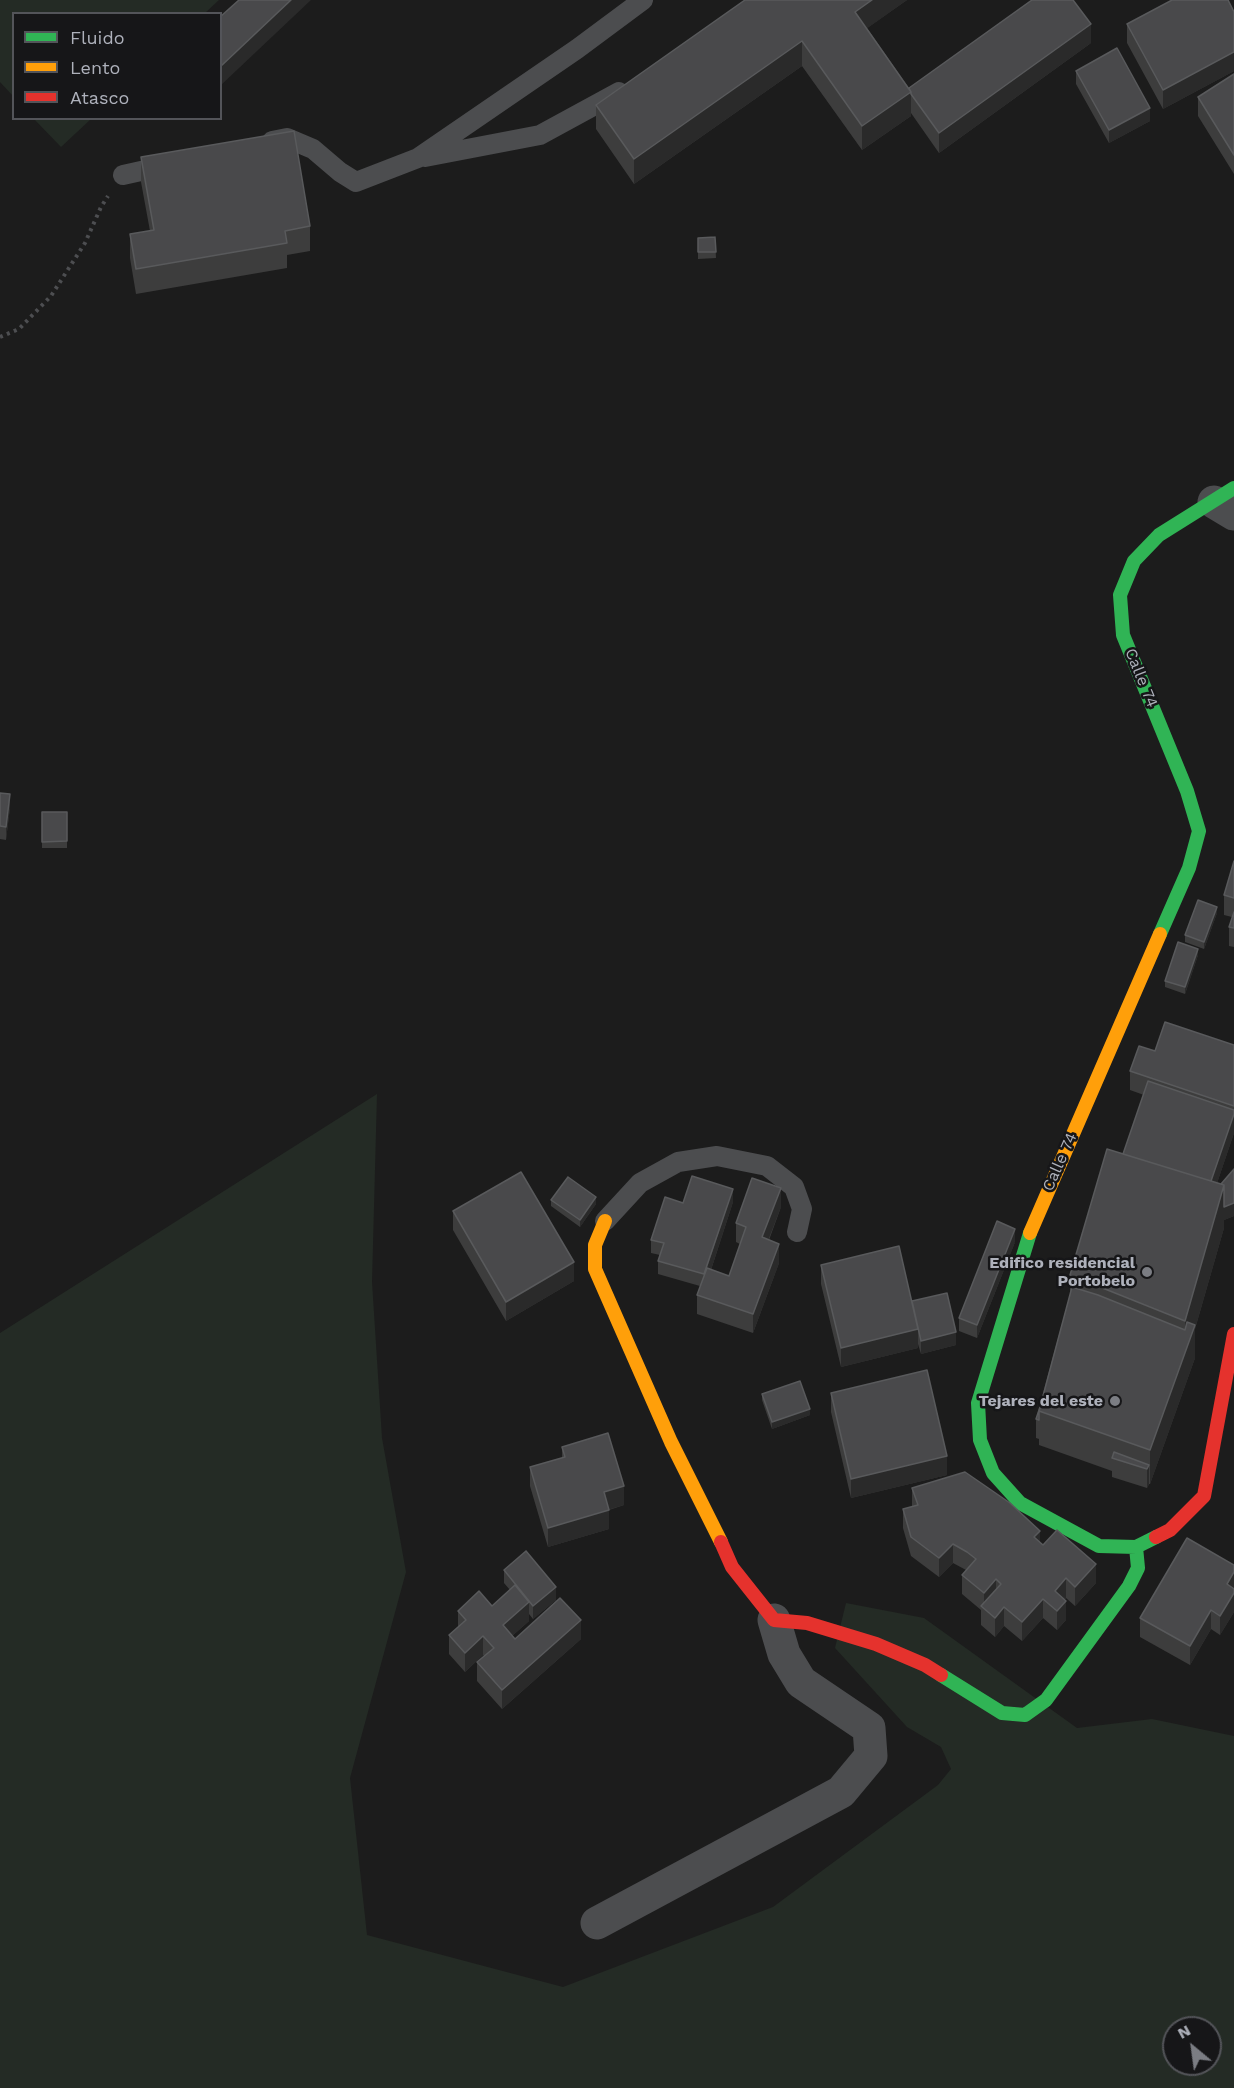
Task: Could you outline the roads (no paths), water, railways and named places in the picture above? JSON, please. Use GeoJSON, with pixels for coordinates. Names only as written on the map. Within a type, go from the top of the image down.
{"type":"FeatureCollection","features":[{"type":"Feature","properties":{"kind":"street","name":"Calle 74"},"geometry":{"type":"LineString","coordinates":[[1227,501],[1160,535],[1134,561],[1119,595],[1123,635],[1187,791],[1198,831],[1189,868],[1031,1229],[978,1402],[980,1440],[993,1473],[1020,1503],[1100,1546],[1136,1547],[1170,1530],[1204,1496],[1234,1334]]}},
{"type":"Feature","properties":{"kind":"street"},"geometry":{"type":"LineString","coordinates":[[597,1923],[841,1792],[871,1756],[869,1728],[801,1682],[784,1654],[774,1620],[732,1567],[707,1511],[671,1442],[595,1269],[595,1245],[606,1221]]}},
{"type":"Feature","properties":{"kind":"street"},"geometry":{"type":"LineString","coordinates":[[774,1620],[807,1623],[876,1644],[925,1665],[1002,1713],[1025,1715],[1046,1700],[1129,1586],[1138,1568],[1136,1547]]}},
{"type":"Feature","properties":{"kind":"lane"},"geometry":{"type":"LineString","coordinates":[[418,158],[577,50],[643,0]]}},
{"type":"Feature","properties":{"kind":"lane"},"geometry":{"type":"LineString","coordinates":[[256,145],[287,138],[313,149],[340,172],[356,182],[418,158],[540,135],[631,86]]}},
{"type":"Feature","properties":{"kind":"lane"},"geometry":{"type":"LineString","coordinates":[[123,175],[182,161]]}},
{"type":"Feature","properties":{"kind":"lane"},"geometry":{"type":"LineString","coordinates":[[606,1221],[640,1184],[678,1162],[717,1156],[767,1166],[794,1187],[802,1209],[797,1232]]}},
{"type":"Feature","properties":{"kind":"place","name":"Edifico residencial Portobelo"},"geometry":{"type":"Point","coordinates":[1147,1272]}},
{"type":"Feature","properties":{"kind":"place","name":"Tejares del este"},"geometry":{"type":"Point","coordinates":[1115,1401]}}]}
